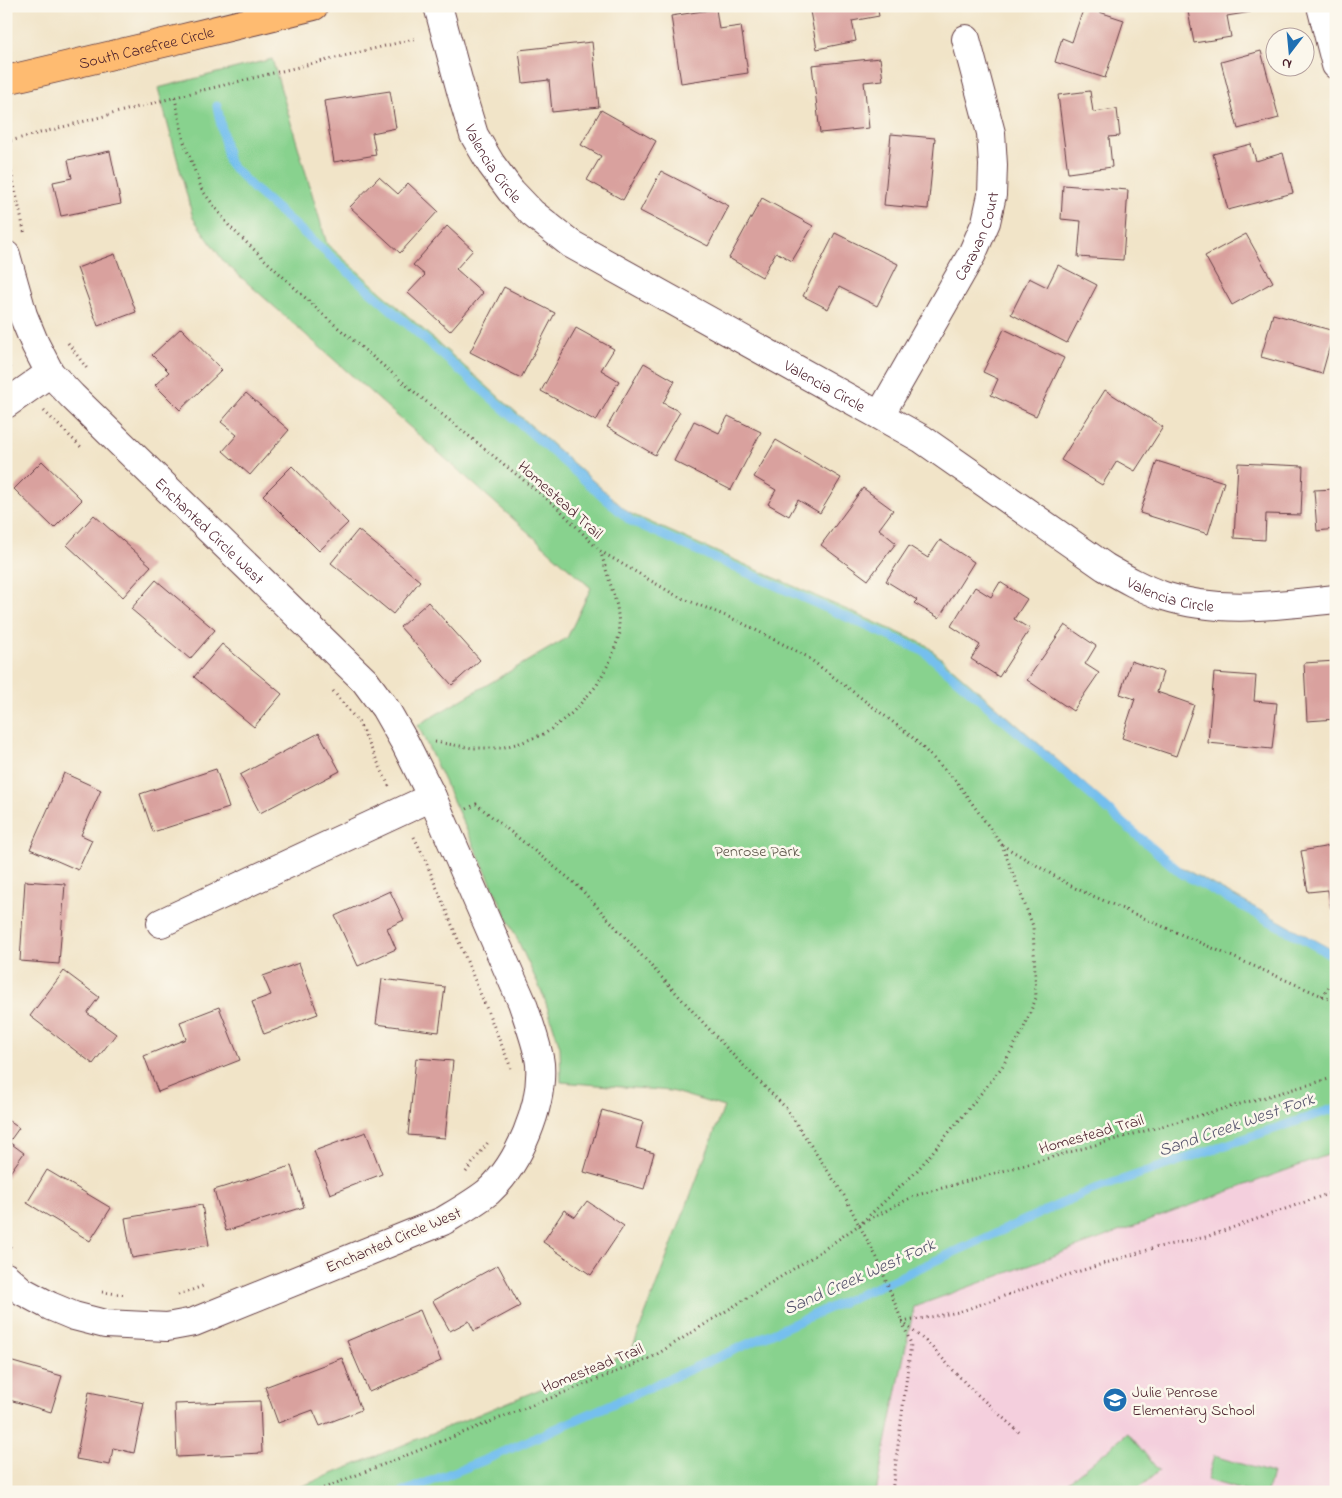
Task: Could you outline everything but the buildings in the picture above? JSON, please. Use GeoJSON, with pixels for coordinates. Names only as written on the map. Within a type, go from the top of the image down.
{"type":"FeatureCollection","features":[{"type":"Feature","properties":{"kind":"main road","name":"South Carefree Circle"},"geometry":{"type":"LineString","coordinates":[[6,80],[314,6]]}},
{"type":"Feature","properties":{"kind":"street","name":"Valencia Circle"},"geometry":{"type":"LineString","coordinates":[[438,6],[474,135],[491,164],[511,191],[532,213],[571,244],[936,448],[1105,567],[1134,583],[1164,596],[1193,603],[1224,607],[1264,606],[1336,599]]}},
{"type":"Feature","properties":{"kind":"street"},"geometry":{"type":"LineString","coordinates":[[1321,6],[1336,65]]}},
{"type":"Feature","properties":{"kind":"street","name":"Caravan Court"},"geometry":{"type":"LineString","coordinates":[[880,415],[972,254],[986,222],[992,195],[991,133],[966,39]]}},
{"type":"Feature","properties":{"kind":"street","name":"Enchanted Circle West"},"geometry":{"type":"LineString","coordinates":[[14,1266],[22,1291],[74,1316],[105,1324],[167,1327],[194,1322],[443,1221],[469,1206],[489,1191],[505,1172],[521,1147],[532,1120],[538,1089],[540,1064],[532,1031],[522,1002],[432,797],[385,708],[365,681],[50,373],[23,315],[16,248]]}},
{"type":"Feature","properties":{"kind":"street"},"geometry":{"type":"LineString","coordinates":[[17,397],[50,373]]}},
{"type":"Feature","properties":{"kind":"street"},"geometry":{"type":"LineString","coordinates":[[161,923],[432,797]]}},
{"type":"Feature","properties":{"kind":"path"},"geometry":{"type":"LineString","coordinates":[[6,142],[175,98],[424,37]]}},
{"type":"Feature","properties":{"kind":"path","name":"Homestead Trail"},"geometry":{"type":"LineString","coordinates":[[175,98],[184,142],[202,190],[230,227],[328,320],[418,396],[558,508],[600,552],[678,596],[738,621],[806,656],[912,736],[956,782],[1002,845],[1033,926],[1036,998],[1023,1030],[1002,1067],[915,1173],[858,1225],[814,1256],[651,1358],[314,1492]]}},
{"type":"Feature","properties":{"kind":"path"},"geometry":{"type":"LineString","coordinates":[[6,148],[16,248]]}},
{"type":"Feature","properties":{"kind":"path"},"geometry":{"type":"LineString","coordinates":[[64,338],[92,376]]}},
{"type":"Feature","properties":{"kind":"path"},"geometry":{"type":"LineString","coordinates":[[6,360],[17,397],[45,412],[87,453]]}},
{"type":"Feature","properties":{"kind":"path"},"geometry":{"type":"LineString","coordinates":[[430,742],[473,748],[501,748],[546,733],[572,713],[597,685],[611,659],[620,633],[617,606],[600,552]]}},
{"type":"Feature","properties":{"kind":"path"},"geometry":{"type":"LineString","coordinates":[[331,689],[359,723],[424,857],[513,1074]]}},
{"type":"Feature","properties":{"kind":"path"},"geometry":{"type":"LineString","coordinates":[[462,811],[476,804],[576,885],[732,1054],[786,1108],[845,1197],[877,1258],[912,1344],[892,1492]]}},
{"type":"Feature","properties":{"kind":"path","name":"Homestead Trail"},"geometry":{"type":"LineString","coordinates":[[1002,845],[1075,888],[1336,1002]]}},
{"type":"Feature","properties":{"kind":"path"},"geometry":{"type":"LineString","coordinates":[[1322,996],[1336,979]]}},
{"type":"Feature","properties":{"kind":"path","name":"Homestead Trail"},"geometry":{"type":"LineString","coordinates":[[858,1225],[914,1196],[1336,1077]]}},
{"type":"Feature","properties":{"kind":"path"},"geometry":{"type":"LineString","coordinates":[[460,1179],[494,1135]]}},
{"type":"Feature","properties":{"kind":"path"},"geometry":{"type":"LineString","coordinates":[[902,1322],[959,1312],[1036,1285],[1154,1248],[1206,1237],[1336,1191]]}},
{"type":"Feature","properties":{"kind":"path"},"geometry":{"type":"LineString","coordinates":[[6,1244],[14,1266]]}},
{"type":"Feature","properties":{"kind":"path"},"geometry":{"type":"LineString","coordinates":[[174,1296],[210,1283]]}},
{"type":"Feature","properties":{"kind":"path"},"geometry":{"type":"LineString","coordinates":[[102,1292],[129,1296]]}},
{"type":"Feature","properties":{"kind":"path"},"geometry":{"type":"LineString","coordinates":[[902,1322],[929,1344],[968,1386],[1021,1434]]}},
{"type":"Feature","properties":{"kind":"shaded area","name":"Julie Penrose Elementary School"},"geometry":{"type":"Polygon","coordinates":[[[1336,1151],[1336,1492],[876,1492],[913,1307],[1336,1151]]]}},
{"type":"Feature","properties":{"kind":"green space","name":"Penrose Park"},"geometry":{"type":"Polygon","coordinates":[[[272,59],[327,244],[629,513],[926,645],[1177,865],[1336,952],[1336,1152],[914,1307],[876,1492],[288,1492],[631,1352],[724,1107],[671,1091],[561,1082],[560,1047],[544,997],[418,725],[567,638],[591,588],[224,262],[193,218],[158,88],[272,59]]]}},
{"type":"Feature","properties":{"kind":"green space"},"geometry":{"type":"Polygon","coordinates":[[[1128,1433],[1159,1471],[1134,1492],[1056,1492],[1128,1433]]]}},
{"type":"Feature","properties":{"kind":"green space"},"geometry":{"type":"Polygon","coordinates":[[[1214,1456],[1272,1473],[1267,1492],[1249,1492],[1207,1480],[1214,1456]]]}},
{"type":"Feature","properties":{"kind":"waterway"},"geometry":{"type":"LineString","coordinates":[[217,106],[229,163],[253,188],[631,521],[925,652],[1181,873],[1336,957]]}},
{"type":"Feature","properties":{"kind":"waterway","name":"Sand Creek West Fork"},"geometry":{"type":"LineString","coordinates":[[403,1492],[485,1460],[1089,1191],[1336,1108]]}},
{"type":"Feature","properties":{"kind":"place","name":"Julie Penrose Elementary School"},"geometry":{"type":"Point","coordinates":[1115,1400]}}]}
